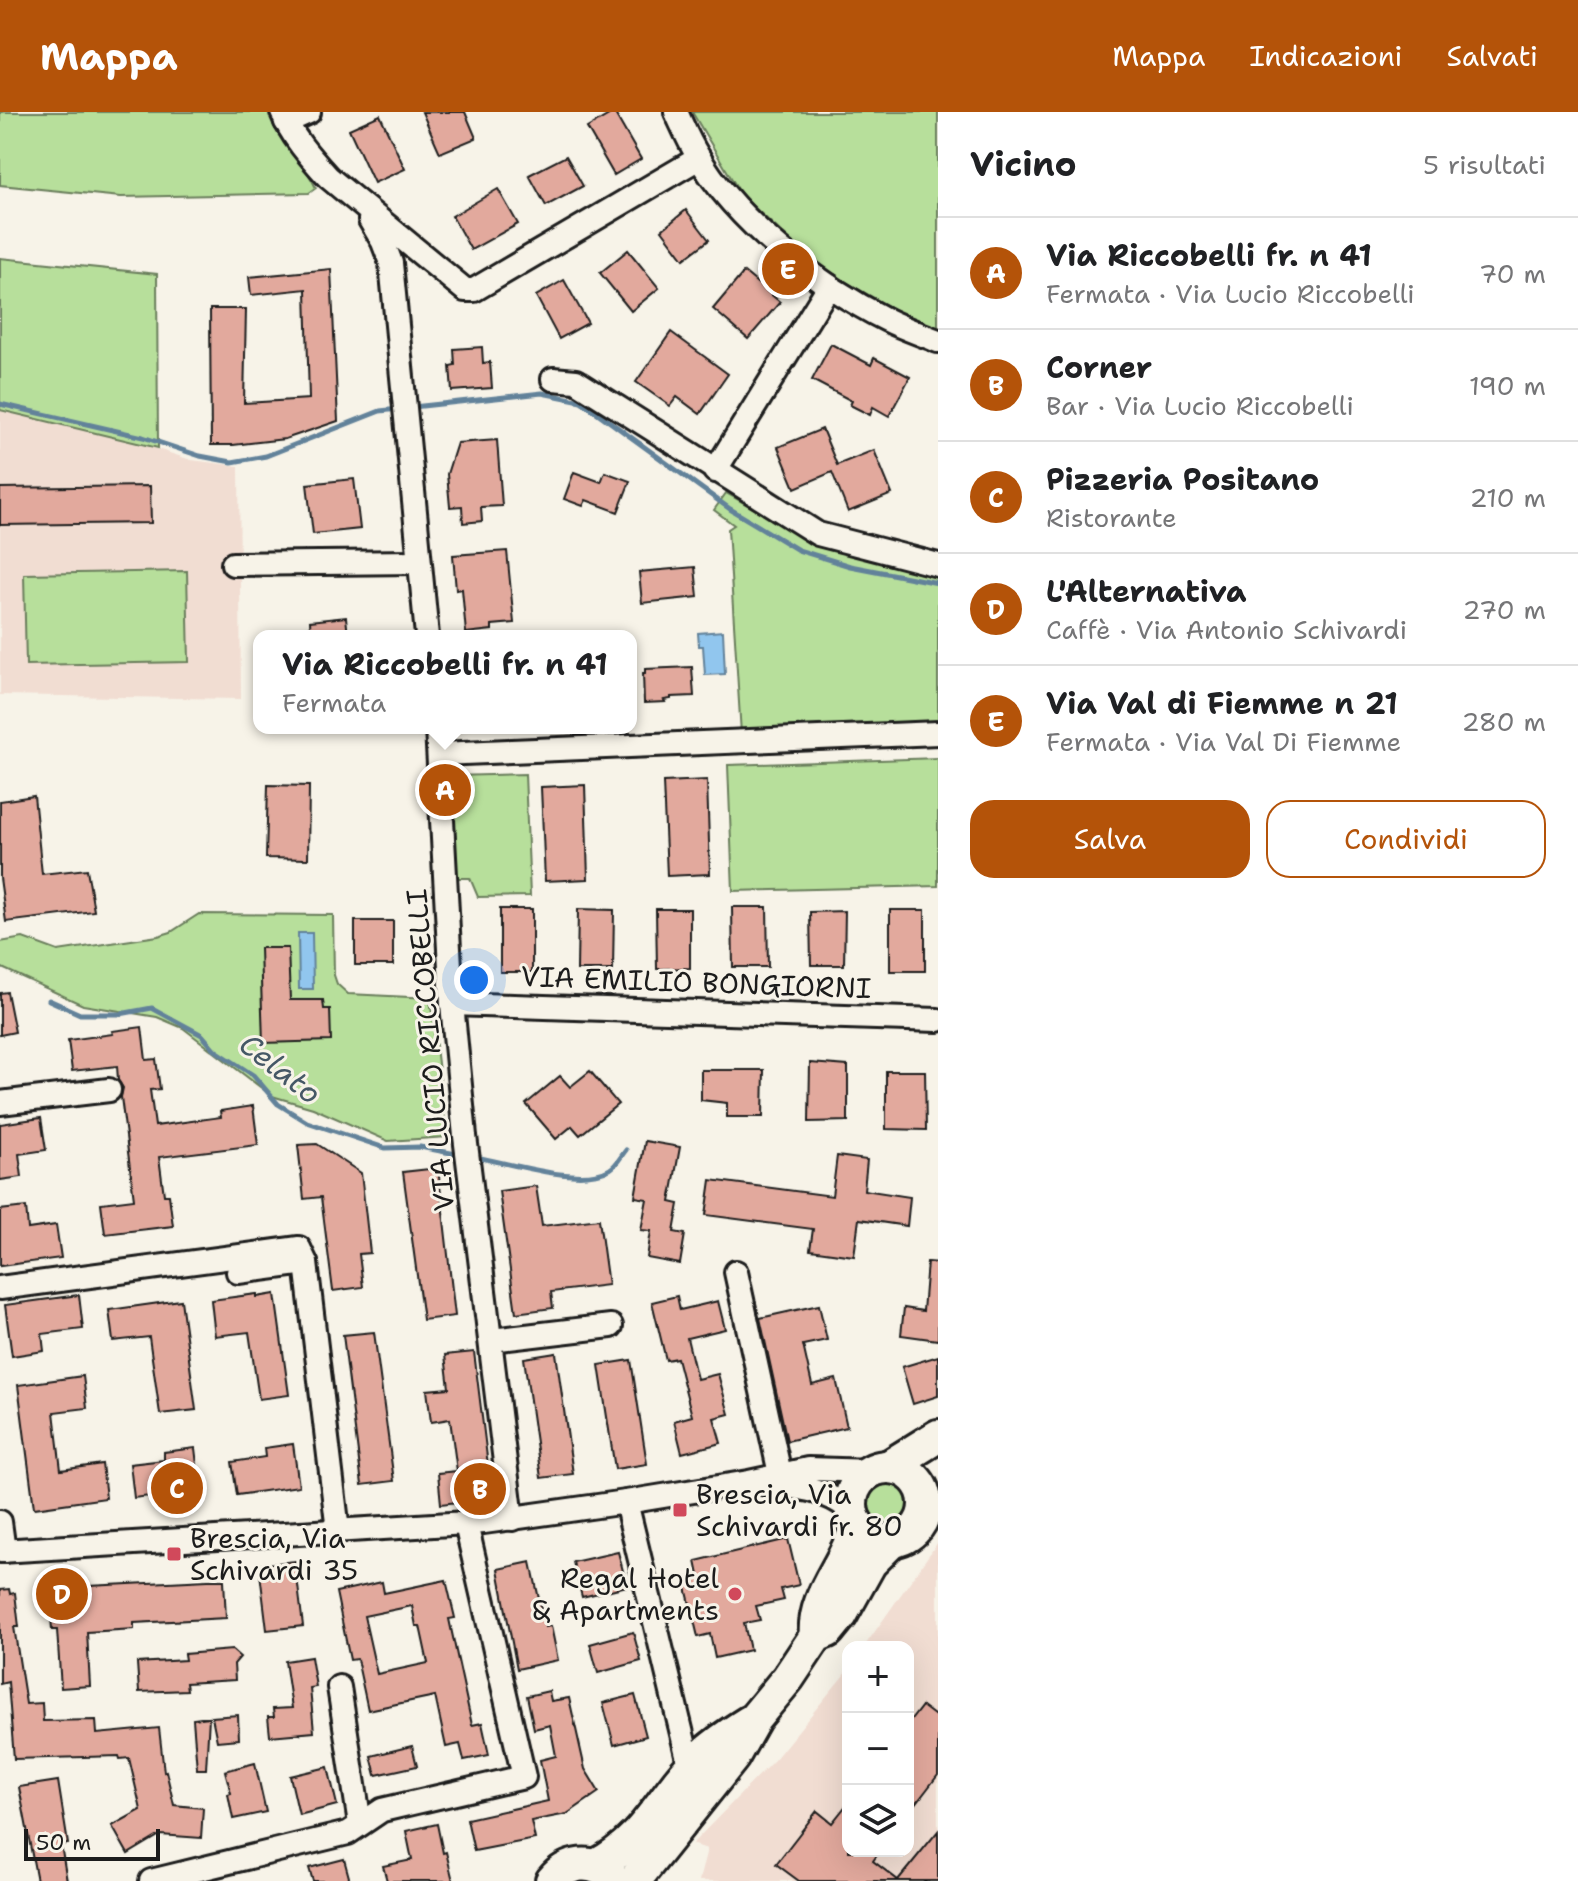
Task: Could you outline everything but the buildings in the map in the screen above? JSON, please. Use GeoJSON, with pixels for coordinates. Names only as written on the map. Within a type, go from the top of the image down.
{"type":"FeatureCollection","features":[{"type":"Feature","properties":{"kind":"street"},"geometry":{"type":"LineString","coordinates":[[309,112],[284,117],[328,177],[465,290],[474,290],[699,158]]}},
{"type":"Feature","properties":{"kind":"street"},"geometry":{"type":"LineString","coordinates":[[676,112],[699,158],[735,206],[776,244],[829,286],[887,320],[938,341]]}},
{"type":"Feature","properties":{"kind":"street"},"geometry":{"type":"LineString","coordinates":[[353,198],[376,228],[391,263],[426,630]]}},
{"type":"Feature","properties":{"kind":"street"},"geometry":{"type":"LineString","coordinates":[[391,263],[401,250],[417,251]]}},
{"type":"Feature","properties":{"kind":"street"},"geometry":{"type":"LineString","coordinates":[[715,471],[829,286]]}},
{"type":"Feature","properties":{"kind":"street"},"geometry":{"type":"LineString","coordinates":[[553,379],[576,381],[818,534],[938,565]]}},
{"type":"Feature","properties":{"kind":"street"},"geometry":{"type":"LineString","coordinates":[[233,564],[419,562]]}},
{"type":"Feature","properties":{"kind":"street"},"geometry":{"type":"LineString","coordinates":[[439,754],[938,733]]}},
{"type":"Feature","properties":{"kind":"street","name":"VIA LUCIO RICCOBELLI"},"geometry":{"type":"LineString","coordinates":[[437,734],[452,1004],[512,1519]]}},
{"type":"Feature","properties":{"kind":"street","name":"VIA EMILIO BONGIORNI"},"geometry":{"type":"LineString","coordinates":[[452,1004],[938,1020]]}},
{"type":"Feature","properties":{"kind":"street"},"geometry":{"type":"LineString","coordinates":[[0,1103],[109,1090]]}},
{"type":"Feature","properties":{"kind":"street"},"geometry":{"type":"LineString","coordinates":[[0,1288],[299,1248],[306,1263],[338,1531]]}},
{"type":"Feature","properties":{"kind":"street"},"geometry":{"type":"LineString","coordinates":[[736,1272],[780,1474]]}},
{"type":"Feature","properties":{"kind":"street"},"geometry":{"type":"LineString","coordinates":[[491,1340],[611,1326]]}},
{"type":"Feature","properties":{"kind":"street"},"geometry":{"type":"LineString","coordinates":[[816,1636],[818,1611],[850,1550],[855,1487],[938,1436]]}},
{"type":"Feature","properties":{"kind":"street"},"geometry":{"type":"LineString","coordinates":[[0,1522],[2,1551],[466,1524],[626,1502],[808,1469],[880,1469],[911,1475],[931,1483],[924,1512],[916,1528],[901,1539],[892,1541],[876,1539],[833,1496],[815,1490],[749,1482]]}},
{"type":"Feature","properties":{"kind":"street"},"geometry":{"type":"LineString","coordinates":[[626,1502],[690,1767]]}},
{"type":"Feature","properties":{"kind":"street"},"geometry":{"type":"LineString","coordinates":[[151,1881],[348,1833],[382,1810],[524,1777],[466,1524]]}},
{"type":"Feature","properties":{"kind":"street"},"geometry":{"type":"LineString","coordinates":[[634,1881],[733,1757],[755,1718],[788,1678],[816,1636],[828,1631],[841,1615],[870,1563],[892,1541]]}},
{"type":"Feature","properties":{"kind":"street"},"geometry":{"type":"LineString","coordinates":[[339,1687],[360,1824]]}},
{"type":"Feature","properties":{"kind":"street"},"geometry":{"type":"LineString","coordinates":[[552,1881],[569,1867],[578,1864],[606,1873],[690,1767],[718,1742],[755,1718]]}},
{"type":"Feature","properties":{"kind":"shaded area"},"geometry":{"type":"Polygon","coordinates":[[[0,410],[136,442],[191,460],[239,466],[241,699],[0,695],[0,410]]]}},
{"type":"Feature","properties":{"kind":"shaded area"},"geometry":{"type":"Polygon","coordinates":[[[938,1542],[938,1881],[699,1881],[707,1849],[692,1844],[775,1759],[842,1677],[842,1857],[914,1857],[914,1641],[868,1641],[938,1542]]]}},
{"type":"Feature","properties":{"kind":"green space"},"geometry":{"type":"Polygon","coordinates":[[[0,112],[272,112],[316,188],[309,193],[121,197],[0,185],[0,112]]]}},
{"type":"Feature","properties":{"kind":"green space"},"geometry":{"type":"Polygon","coordinates":[[[692,112],[938,112],[938,328],[904,315],[839,278],[793,243],[742,196],[692,112]]]}},
{"type":"Feature","properties":{"kind":"green space"},"geometry":{"type":"Polygon","coordinates":[[[0,258],[157,274],[158,448],[0,410],[0,258]]]}},
{"type":"Feature","properties":{"kind":"green space"},"geometry":{"type":"Polygon","coordinates":[[[726,493],[815,543],[938,571],[938,725],[741,734],[728,529],[734,525],[714,510],[726,493]]]}},
{"type":"Feature","properties":{"kind":"green space"},"geometry":{"type":"Polygon","coordinates":[[[187,571],[189,662],[26,665],[24,574],[187,571]]]}},
{"type":"Feature","properties":{"kind":"green space"},"geometry":{"type":"Polygon","coordinates":[[[938,758],[938,886],[733,891],[728,765],[938,758]]]}},
{"type":"Feature","properties":{"kind":"green space"},"geometry":{"type":"Polygon","coordinates":[[[525,774],[530,896],[478,897],[470,878],[456,878],[453,776],[525,774]]]}},
{"type":"Feature","properties":{"kind":"green space"},"geometry":{"type":"Polygon","coordinates":[[[199,914],[333,915],[334,975],[337,984],[348,994],[430,998],[447,1137],[388,1141],[313,1108],[272,1096],[183,1028],[157,1017],[83,1005],[0,967],[0,942],[23,938],[58,951],[158,936],[171,932],[199,914]]]}},
{"type":"Feature","properties":{"kind":"green space"},"geometry":{"type":"Polygon","coordinates":[[[888,1485],[902,1490],[907,1504],[902,1518],[888,1523],[874,1518],[869,1504],[874,1490],[888,1485]]]}},
{"type":"Feature","properties":{"kind":"water"},"geometry":{"type":"Polygon","coordinates":[[[723,631],[725,674],[705,675],[703,646],[699,646],[698,633],[723,631]]]}},
{"type":"Feature","properties":{"kind":"water"},"geometry":{"type":"Polygon","coordinates":[[[298,933],[312,933],[313,989],[299,989],[298,933]]]}},
{"type":"Feature","properties":{"kind":"waterway"},"geometry":{"type":"LineString","coordinates":[[413,407],[542,393],[581,401],[730,509],[798,550],[850,566],[938,583]]}},
{"type":"Feature","properties":{"kind":"waterway"},"geometry":{"type":"LineString","coordinates":[[0,404],[143,437],[200,456],[232,462],[266,456],[380,411],[399,409]]}},
{"type":"Feature","properties":{"kind":"waterway","name":"Celato"},"geometry":{"type":"LineString","coordinates":[[49,1000],[80,1014],[120,1014],[152,1008],[202,1035],[215,1050],[253,1075],[278,1104],[307,1122],[385,1148],[420,1147],[461,1155]]}},
{"type":"Feature","properties":{"kind":"waterway","name":"Celato"},"geometry":{"type":"LineString","coordinates":[[475,1157],[544,1172],[581,1175],[610,1169],[626,1150]]}},
{"type":"Feature","properties":{"kind":"place","name":"Via Val di Fiemme n 21"},"geometry":{"type":"Point","coordinates":[788,269]}},
{"type":"Feature","properties":{"kind":"place","name":"Via Riccobelli fr. n 41"},"geometry":{"type":"Point","coordinates":[445,790]}},
{"type":"Feature","properties":{"kind":"place","name":"Pizzeria Positano"},"geometry":{"type":"Point","coordinates":[177,1488]}},
{"type":"Feature","properties":{"kind":"place","name":"Corner"},"geometry":{"type":"Point","coordinates":[480,1489]}},
{"type":"Feature","properties":{"kind":"place","name":"Brescia, Via Schivardi fr. 80"},"geometry":{"type":"Point","coordinates":[680,1510]}},
{"type":"Feature","properties":{"kind":"place","name":"Brescia, Via Schivardi 35"},"geometry":{"type":"Point","coordinates":[174,1554]}},
{"type":"Feature","properties":{"kind":"place","name":"L'Alternativa"},"geometry":{"type":"Point","coordinates":[62,1594]}},
{"type":"Feature","properties":{"kind":"place","name":"Regal Hotel & Apartments"},"geometry":{"type":"Point","coordinates":[735,1594]}}]}
